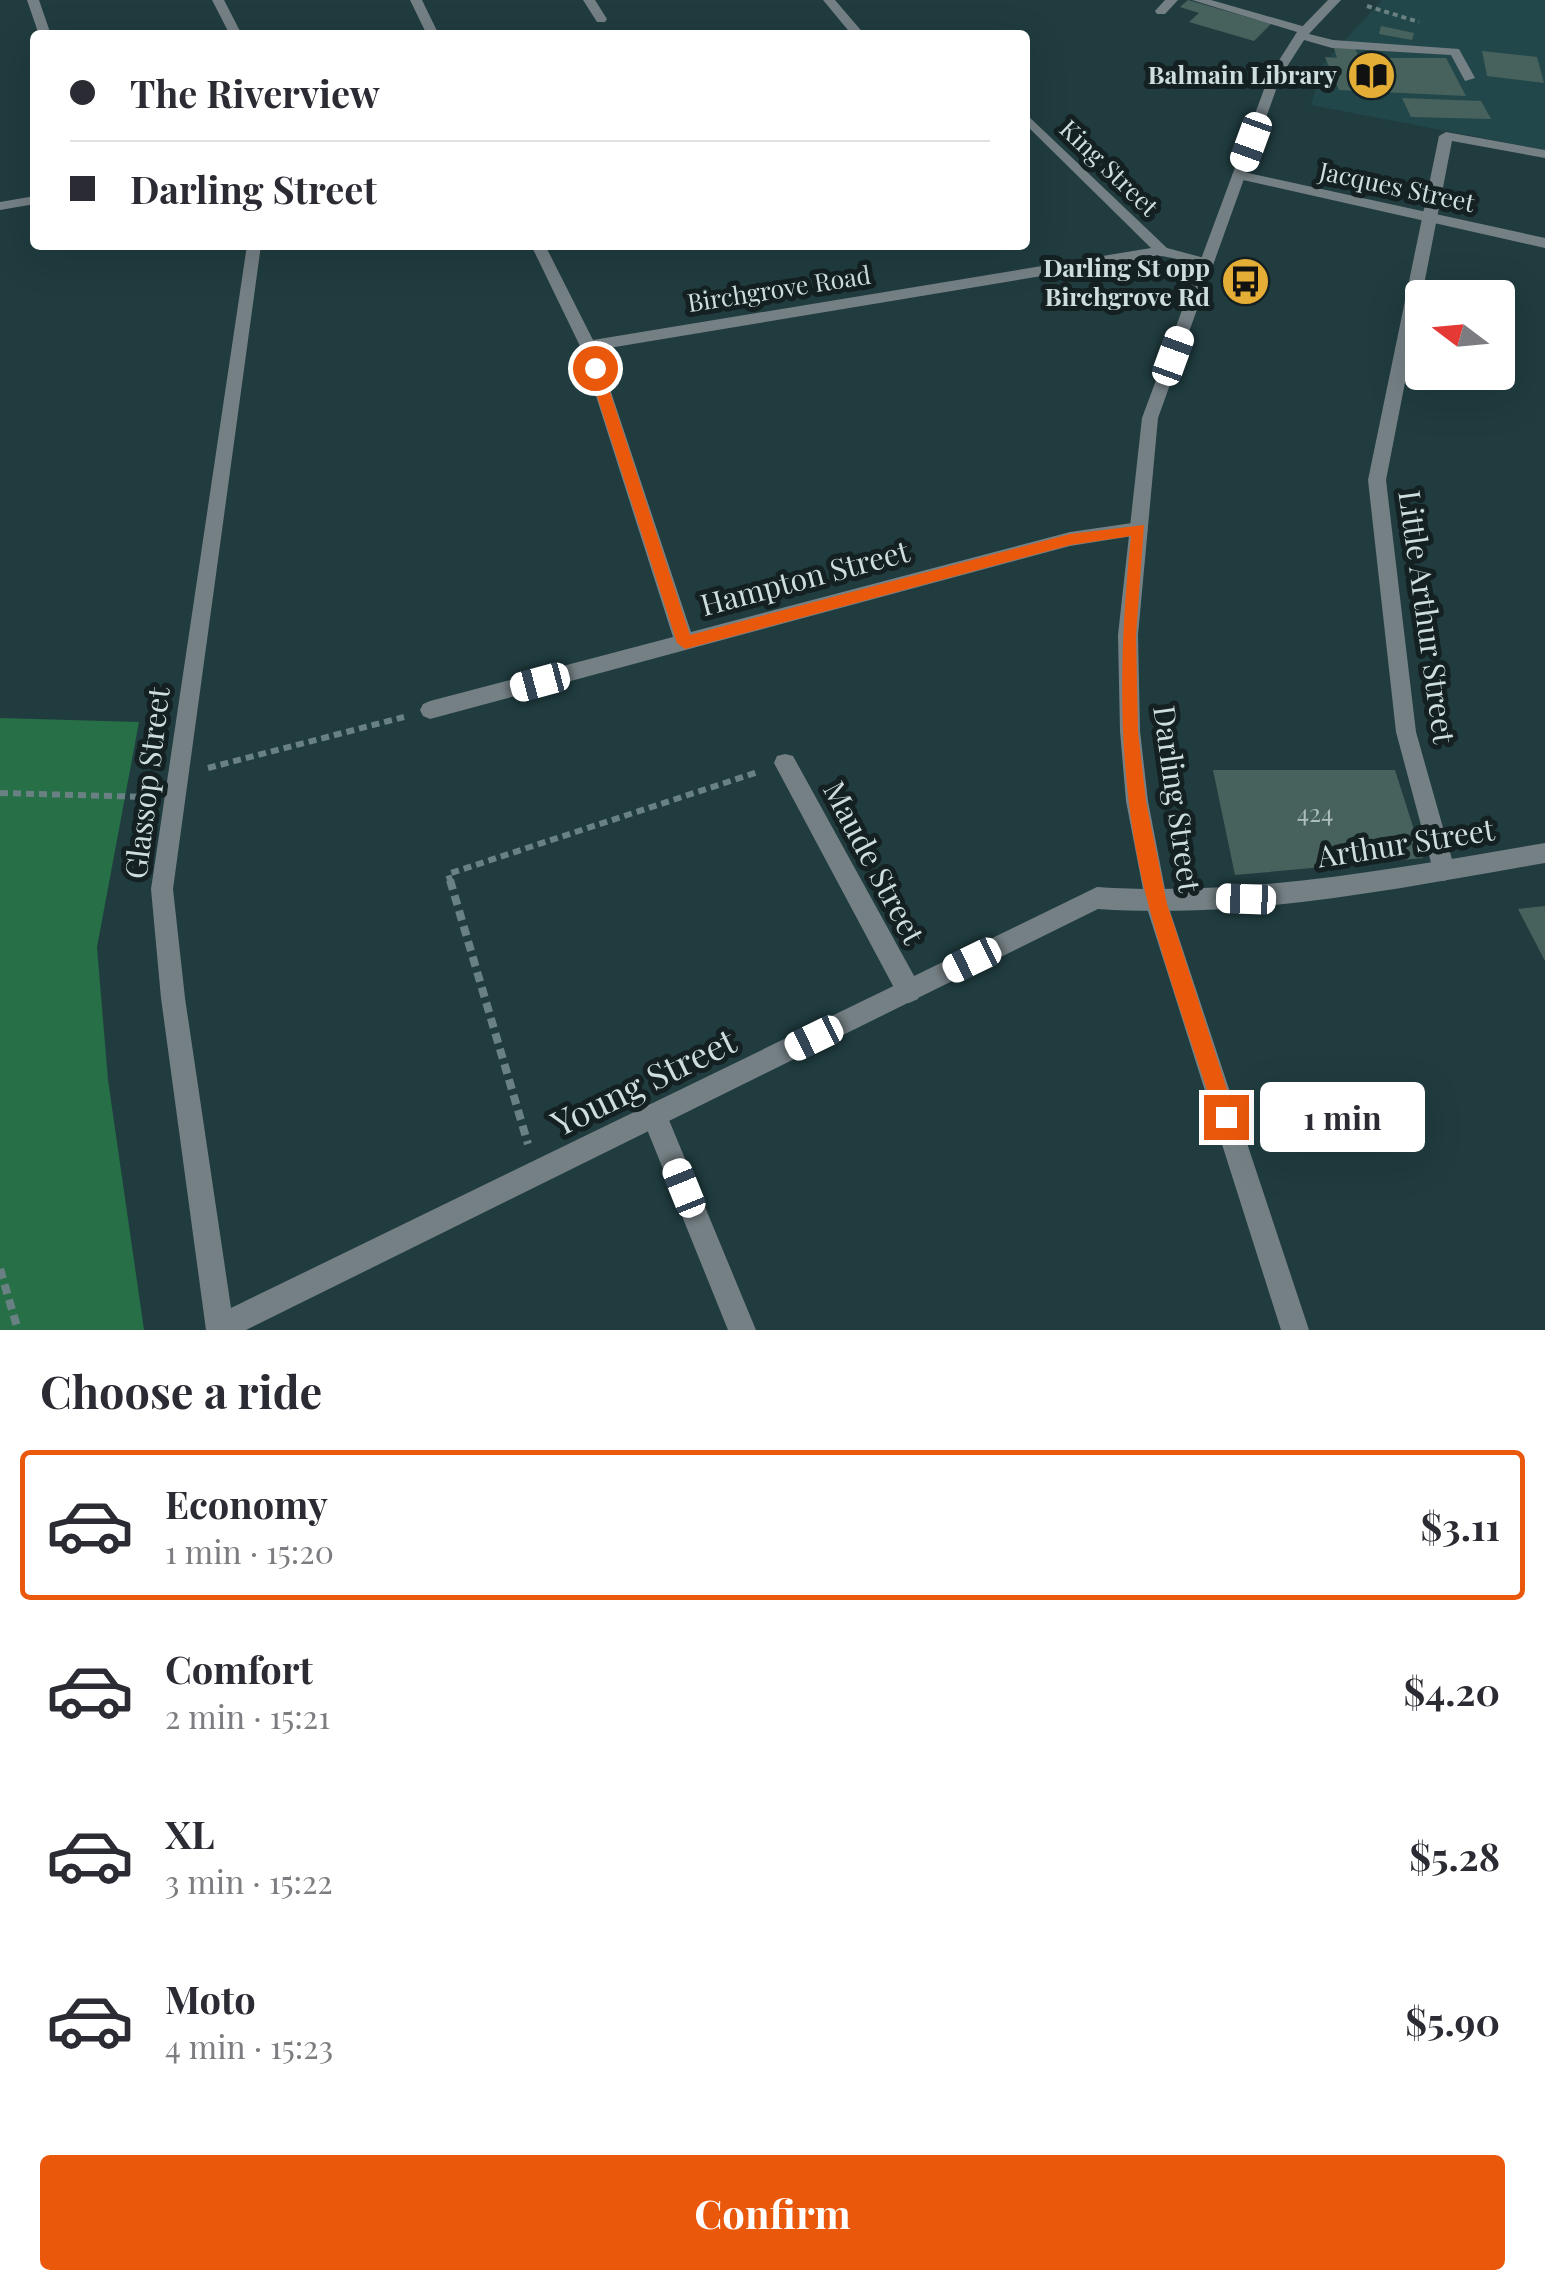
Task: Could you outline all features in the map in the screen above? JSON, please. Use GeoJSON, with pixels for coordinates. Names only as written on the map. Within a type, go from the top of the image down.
{"type":"FeatureCollection","features":[{"type":"Feature","properties":{"kind":"street"},"geometry":{"type":"LineString","coordinates":[[32,0],[42,30]]}},
{"type":"Feature","properties":{"kind":"street"},"geometry":{"type":"LineString","coordinates":[[218,0],[233,30]]}},
{"type":"Feature","properties":{"kind":"street"},"geometry":{"type":"LineString","coordinates":[[416,0],[431,30]]}},
{"type":"Feature","properties":{"kind":"street"},"geometry":{"type":"LineString","coordinates":[[589,0],[601,18]]}},
{"type":"Feature","properties":{"kind":"street"},"geometry":{"type":"LineString","coordinates":[[829,0],[854,30]]}},
{"type":"Feature","properties":{"kind":"street"},"geometry":{"type":"LineString","coordinates":[[1161,11],[1172,0]]}},
{"type":"Feature","properties":{"kind":"street"},"geometry":{"type":"LineString","coordinates":[[1198,0],[1332,44],[1454,52],[1469,78]]}},
{"type":"Feature","properties":{"kind":"street","name":"Darling Street"},"geometry":{"type":"LineString","coordinates":[[1295,1330],[1157,904],[1130,731],[1128,636],[1150,418],[1276,76],[1303,33],[1335,0]]}},
{"type":"Feature","properties":{"kind":"street","name":"King Street"},"geometry":{"type":"LineString","coordinates":[[1030,125],[1162,251]]}},
{"type":"Feature","properties":{"kind":"street","name":"Little Arthur Street"},"geometry":{"type":"LineString","coordinates":[[1444,870],[1406,732],[1377,480],[1446,136],[1545,154]]}},
{"type":"Feature","properties":{"kind":"street","name":"Jacques Street"},"geometry":{"type":"LineString","coordinates":[[1239,176],[1545,243]]}},
{"type":"Feature","properties":{"kind":"street","name":"Glassop Street"},"geometry":{"type":"LineString","coordinates":[[220,1329],[173,998],[162,888],[253,250]]}},
{"type":"Feature","properties":{"kind":"street"},"geometry":{"type":"LineString","coordinates":[[540,250],[588,346],[685,643]]}},
{"type":"Feature","properties":{"kind":"street","name":"Birchgrove Road"},"geometry":{"type":"LineString","coordinates":[[588,346],[1162,251],[1207,263]]}},
{"type":"Feature","properties":{"kind":"street","name":"Hampton Street"},"geometry":{"type":"LineString","coordinates":[[430,710],[1070,539],[1139,529]]}},
{"type":"Feature","properties":{"kind":"street","name":"Maude Street"},"geometry":{"type":"LineString","coordinates":[[785,763],[909,991]]}},
{"type":"Feature","properties":{"kind":"street","name":"Arthur Street"},"geometry":{"type":"LineString","coordinates":[[1157,904],[1246,899],[1545,853]]}},
{"type":"Feature","properties":{"kind":"street","name":"Young Street"},"geometry":{"type":"LineString","coordinates":[[220,1329],[1097,898],[1157,904]]}},
{"type":"Feature","properties":{"kind":"street"},"geometry":{"type":"LineString","coordinates":[[655,1116],[742,1330]]}},
{"type":"Feature","properties":{"kind":"path"},"geometry":{"type":"LineString","coordinates":[[1367,6],[1418,22]]}},
{"type":"Feature","properties":{"kind":"path"},"geometry":{"type":"LineString","coordinates":[[0,793],[177,787],[430,710]]}},
{"type":"Feature","properties":{"kind":"path"},"geometry":{"type":"LineString","coordinates":[[536,1174],[448,874],[785,763]]}},
{"type":"Feature","properties":{"kind":"path"},"geometry":{"type":"LineString","coordinates":[[0,1269],[18,1330]]}},
{"type":"Feature","properties":{"kind":"shaded area"},"geometry":{"type":"Polygon","coordinates":[[[1382,0],[1545,0],[1545,150],[1311,105],[1323,64],[1382,0]]]}},
{"type":"Feature","properties":{"kind":"green space"},"geometry":{"type":"Polygon","coordinates":[[[0,718],[139,722],[97,947],[108,1080],[144,1330],[0,1330],[0,718]]]}},
{"type":"Feature","properties":{"kind":"building"},"geometry":{"type":"Polygon","coordinates":[[[1188,0],[1271,24],[1254,41],[1189,22],[1199,13],[1180,7],[1188,0]]]}},
{"type":"Feature","properties":{"kind":"building"},"geometry":{"type":"Polygon","coordinates":[[[1381,26],[1414,33],[1412,40],[1379,34],[1381,26]]]}},
{"type":"Feature","properties":{"kind":"building"},"geometry":{"type":"Polygon","coordinates":[[[1334,48],[1355,49],[1360,58],[1446,58],[1466,96],[1339,90],[1325,57],[1337,58],[1334,48]]]}},
{"type":"Feature","properties":{"kind":"building"},"geometry":{"type":"Polygon","coordinates":[[[1482,51],[1537,57],[1544,83],[1487,76],[1482,51]]]}},
{"type":"Feature","properties":{"kind":"building"},"geometry":{"type":"Polygon","coordinates":[[[1402,98],[1481,101],[1491,119],[1411,117],[1402,98]]]}},
{"type":"Feature","properties":{"kind":"building"},"geometry":{"type":"Polygon","coordinates":[[[1213,770],[1395,770],[1423,858],[1235,875],[1213,770]]]}},
{"type":"Feature","properties":{"kind":"building"},"geometry":{"type":"Polygon","coordinates":[[[1545,906],[1545,961],[1518,909],[1545,906]]]}},
{"type":"Feature","properties":{"kind":"place","name":"Balmain Library"},"geometry":{"type":"Point","coordinates":[1372,75]}},
{"type":"Feature","properties":{"kind":"place","name":"Darling St opp Birchgrove Rd"},"geometry":{"type":"Point","coordinates":[1245,282]}},
{"type":"Feature","properties":{"kind":"route"},"geometry":{"type":"LineString","coordinates":[[595,368],[685,643],[1070,539],[1139,529],[1128,636],[1130,731],[1138,801],[1157,904],[1226,1117]]}}]}
